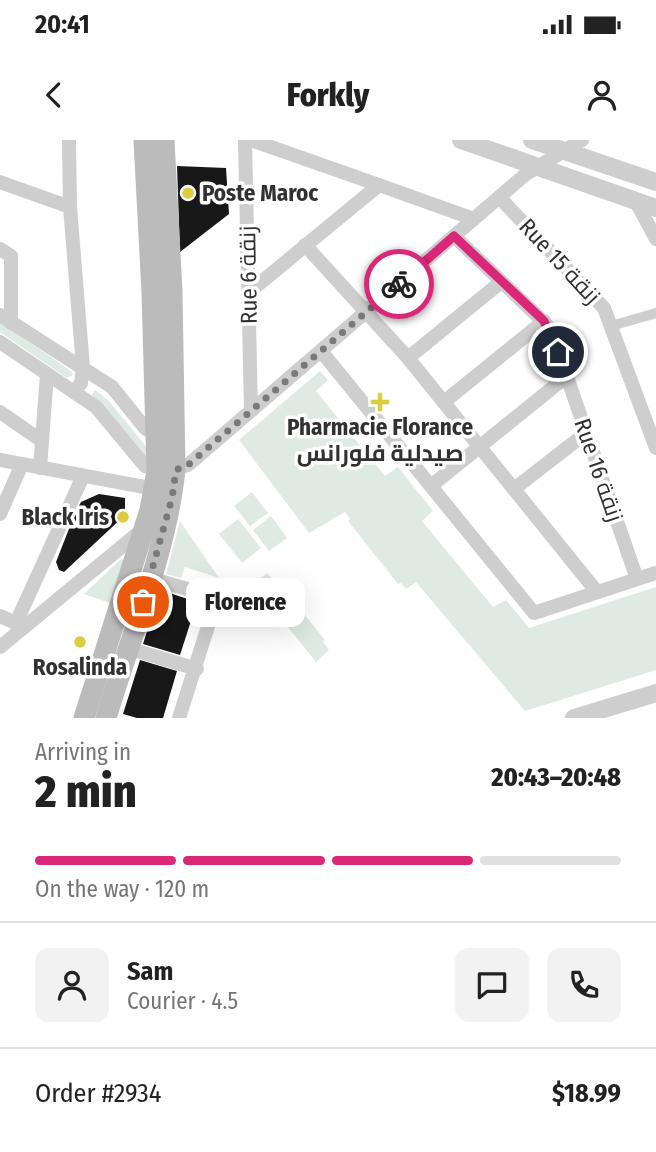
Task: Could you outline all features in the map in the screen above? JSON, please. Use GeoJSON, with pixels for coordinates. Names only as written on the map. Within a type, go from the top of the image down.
{"type":"FeatureCollection","features":[{"type":"Feature","properties":{"kind":"main road"},"geometry":{"type":"LineString","coordinates":[[144,140],[167,440]]}},
{"type":"Feature","properties":{"kind":"main road"},"geometry":{"type":"LineString","coordinates":[[84,718],[162,477],[167,440],[164,140]]}},
{"type":"Feature","properties":{"kind":"main road"},"geometry":{"type":"LineString","coordinates":[[106,718],[172,498],[162,477]]}},
{"type":"Feature","properties":{"kind":"street"},"geometry":{"type":"LineString","coordinates":[[69,140],[70,206],[83,367],[81,383],[74,392]]}},
{"type":"Feature","properties":{"kind":"street","name":"Rue 6 زنقة"},"geometry":{"type":"LineString","coordinates":[[245,140],[251,411]]}},
{"type":"Feature","properties":{"kind":"street"},"geometry":{"type":"LineString","coordinates":[[251,140],[474,219]]}},
{"type":"Feature","properties":{"kind":"street"},"geometry":{"type":"LineString","coordinates":[[461,140],[656,208]]}},
{"type":"Feature","properties":{"kind":"street"},"geometry":{"type":"LineString","coordinates":[[532,140],[656,182]]}},
{"type":"Feature","properties":{"kind":"street"},"geometry":{"type":"LineString","coordinates":[[0,460],[83,476],[162,477],[188,465],[499,197],[540,166],[556,146],[582,140]]}},
{"type":"Feature","properties":{"kind":"street"},"geometry":{"type":"LineString","coordinates":[[0,182],[70,206]]}},
{"type":"Feature","properties":{"kind":"street"},"geometry":{"type":"LineString","coordinates":[[248,293],[379,185]]}},
{"type":"Feature","properties":{"kind":"street","name":"Rue 15 زنقة"},"geometry":{"type":"LineString","coordinates":[[499,197],[604,308],[656,448]]}},
{"type":"Feature","properties":{"kind":"street"},"geometry":{"type":"LineString","coordinates":[[635,201],[656,239]]}},
{"type":"Feature","properties":{"kind":"street","name":"Rue 16 زنقة"},"geometry":{"type":"LineString","coordinates":[[454,236],[550,328],[637,579]]}},
{"type":"Feature","properties":{"kind":"street"},"geometry":{"type":"LineString","coordinates":[[305,245],[408,358],[597,592]]}},
{"type":"Feature","properties":{"kind":"street"},"geometry":{"type":"LineString","coordinates":[[0,249],[11,256],[6,319],[112,387],[145,429],[167,440]]}},
{"type":"Feature","properties":{"kind":"street"},"geometry":{"type":"LineString","coordinates":[[408,358],[501,282]]}},
{"type":"Feature","properties":{"kind":"street"},"geometry":{"type":"LineString","coordinates":[[611,326],[656,313]]}},
{"type":"Feature","properties":{"kind":"street"},"geometry":{"type":"LineString","coordinates":[[444,402],[544,321]]}},
{"type":"Feature","properties":{"kind":"street"},"geometry":{"type":"LineString","coordinates":[[0,342],[96,407],[139,462],[162,477]]}},
{"type":"Feature","properties":{"kind":"street"},"geometry":{"type":"LineString","coordinates":[[321,351],[534,613],[656,573]]}},
{"type":"Feature","properties":{"kind":"street"},"geometry":{"type":"LineString","coordinates":[[40,468],[47,374]]}},
{"type":"Feature","properties":{"kind":"street"},"geometry":{"type":"LineString","coordinates":[[431,486],[566,376]]}},
{"type":"Feature","properties":{"kind":"street"},"geometry":{"type":"LineString","coordinates":[[0,412],[42,441]]}},
{"type":"Feature","properties":{"kind":"street"},"geometry":{"type":"LineString","coordinates":[[514,489],[586,433]]}},
{"type":"Feature","properties":{"kind":"street"},"geometry":{"type":"LineString","coordinates":[[0,514],[22,464]]}},
{"type":"Feature","properties":{"kind":"street"},"geometry":{"type":"LineString","coordinates":[[18,627],[83,476]]}},
{"type":"Feature","properties":{"kind":"street"},"geometry":{"type":"LineString","coordinates":[[0,647],[18,627],[144,529]]}},
{"type":"Feature","properties":{"kind":"street"},"geometry":{"type":"LineString","coordinates":[[150,578],[215,599],[216,606],[197,669],[179,718]]}},
{"type":"Feature","properties":{"kind":"street"},"geometry":{"type":"LineString","coordinates":[[0,616],[18,627]]}},
{"type":"Feature","properties":{"kind":"street"},"geometry":{"type":"LineString","coordinates":[[127,648],[197,669]]}},
{"type":"Feature","properties":{"kind":"street"},"geometry":{"type":"LineString","coordinates":[[574,718],[656,693]]}},
{"type":"Feature","properties":{"kind":"shaded area"},"geometry":{"type":"Polygon","coordinates":[[[0,322],[73,375],[67,378],[0,332],[0,322]]]}},
{"type":"Feature","properties":{"kind":"shaded area"},"geometry":{"type":"Polygon","coordinates":[[[320,371],[328,380],[316,391],[385,476],[398,467],[433,511],[422,521],[493,607],[506,600],[529,628],[656,587],[656,670],[525,711],[416,582],[406,589],[401,583],[398,584],[348,521],[350,519],[345,512],[309,533],[239,440],[320,371]]]}},
{"type":"Feature","properties":{"kind":"shaded area"},"geometry":{"type":"Polygon","coordinates":[[[95,390],[109,401],[149,450],[147,457],[92,395],[95,390]]]}},
{"type":"Feature","properties":{"kind":"shaded area"},"geometry":{"type":"Polygon","coordinates":[[[252,492],[268,513],[250,526],[234,506],[252,492]]]}},
{"type":"Feature","properties":{"kind":"shaded area"},"geometry":{"type":"Polygon","coordinates":[[[271,516],[287,538],[269,551],[253,530],[271,516]]]}},
{"type":"Feature","properties":{"kind":"shaded area"},"geometry":{"type":"Polygon","coordinates":[[[238,519],[261,548],[242,563],[219,534],[238,519]]]}},
{"type":"Feature","properties":{"kind":"shaded area"},"geometry":{"type":"Polygon","coordinates":[[[180,521],[219,578],[185,567],[181,578],[166,574],[180,521]]]}},
{"type":"Feature","properties":{"kind":"shaded area"},"geometry":{"type":"Polygon","coordinates":[[[121,559],[125,560],[110,603],[84,594],[121,559]]]}},
{"type":"Feature","properties":{"kind":"shaded area"},"geometry":{"type":"Polygon","coordinates":[[[267,573],[273,580],[275,578],[325,640],[323,642],[329,650],[316,662],[253,584],[267,573]]]}},
{"type":"Feature","properties":{"kind":"building"},"geometry":{"type":"Polygon","coordinates":[[[177,166],[226,168],[229,214],[180,252],[177,166]]]}},
{"type":"Feature","properties":{"kind":"building"},"geometry":{"type":"Polygon","coordinates":[[[99,494],[125,498],[125,515],[64,572],[59,570],[56,562],[76,511],[81,502],[99,494]]]}},
{"type":"Feature","properties":{"kind":"building"},"geometry":{"type":"Polygon","coordinates":[[[160,590],[197,602],[180,655],[143,644],[160,590]]]}},
{"type":"Feature","properties":{"kind":"building"},"geometry":{"type":"Polygon","coordinates":[[[140,660],[177,671],[163,718],[137,718],[123,714],[140,660]]]}},
{"type":"Feature","properties":{"kind":"way so far"},"geometry":{"type":"LineString","coordinates":[[143,602],[172,498],[176,470],[188,465],[399,284]]}},
{"type":"Feature","properties":{"kind":"place","name":"Poste Maroc"},"geometry":{"type":"Point","coordinates":[188,193]}},
{"type":"Feature","properties":{"kind":"place","name":"Pharmacie Florance صيدلية فلورانس"},"geometry":{"type":"Point","coordinates":[380,402]}},
{"type":"Feature","properties":{"kind":"place","name":"Black Iris"},"geometry":{"type":"Point","coordinates":[123,517]}},
{"type":"Feature","properties":{"kind":"place","name":"Florence"},"geometry":{"type":"Point","coordinates":[143,602]}},
{"type":"Feature","properties":{"kind":"place","name":"Rosalinda"},"geometry":{"type":"Point","coordinates":[80,642]}},
{"type":"Feature","properties":{"kind":"route"},"geometry":{"type":"LineString","coordinates":[[399,284],[454,236],[544,321],[550,328],[558,352]]}}]}
